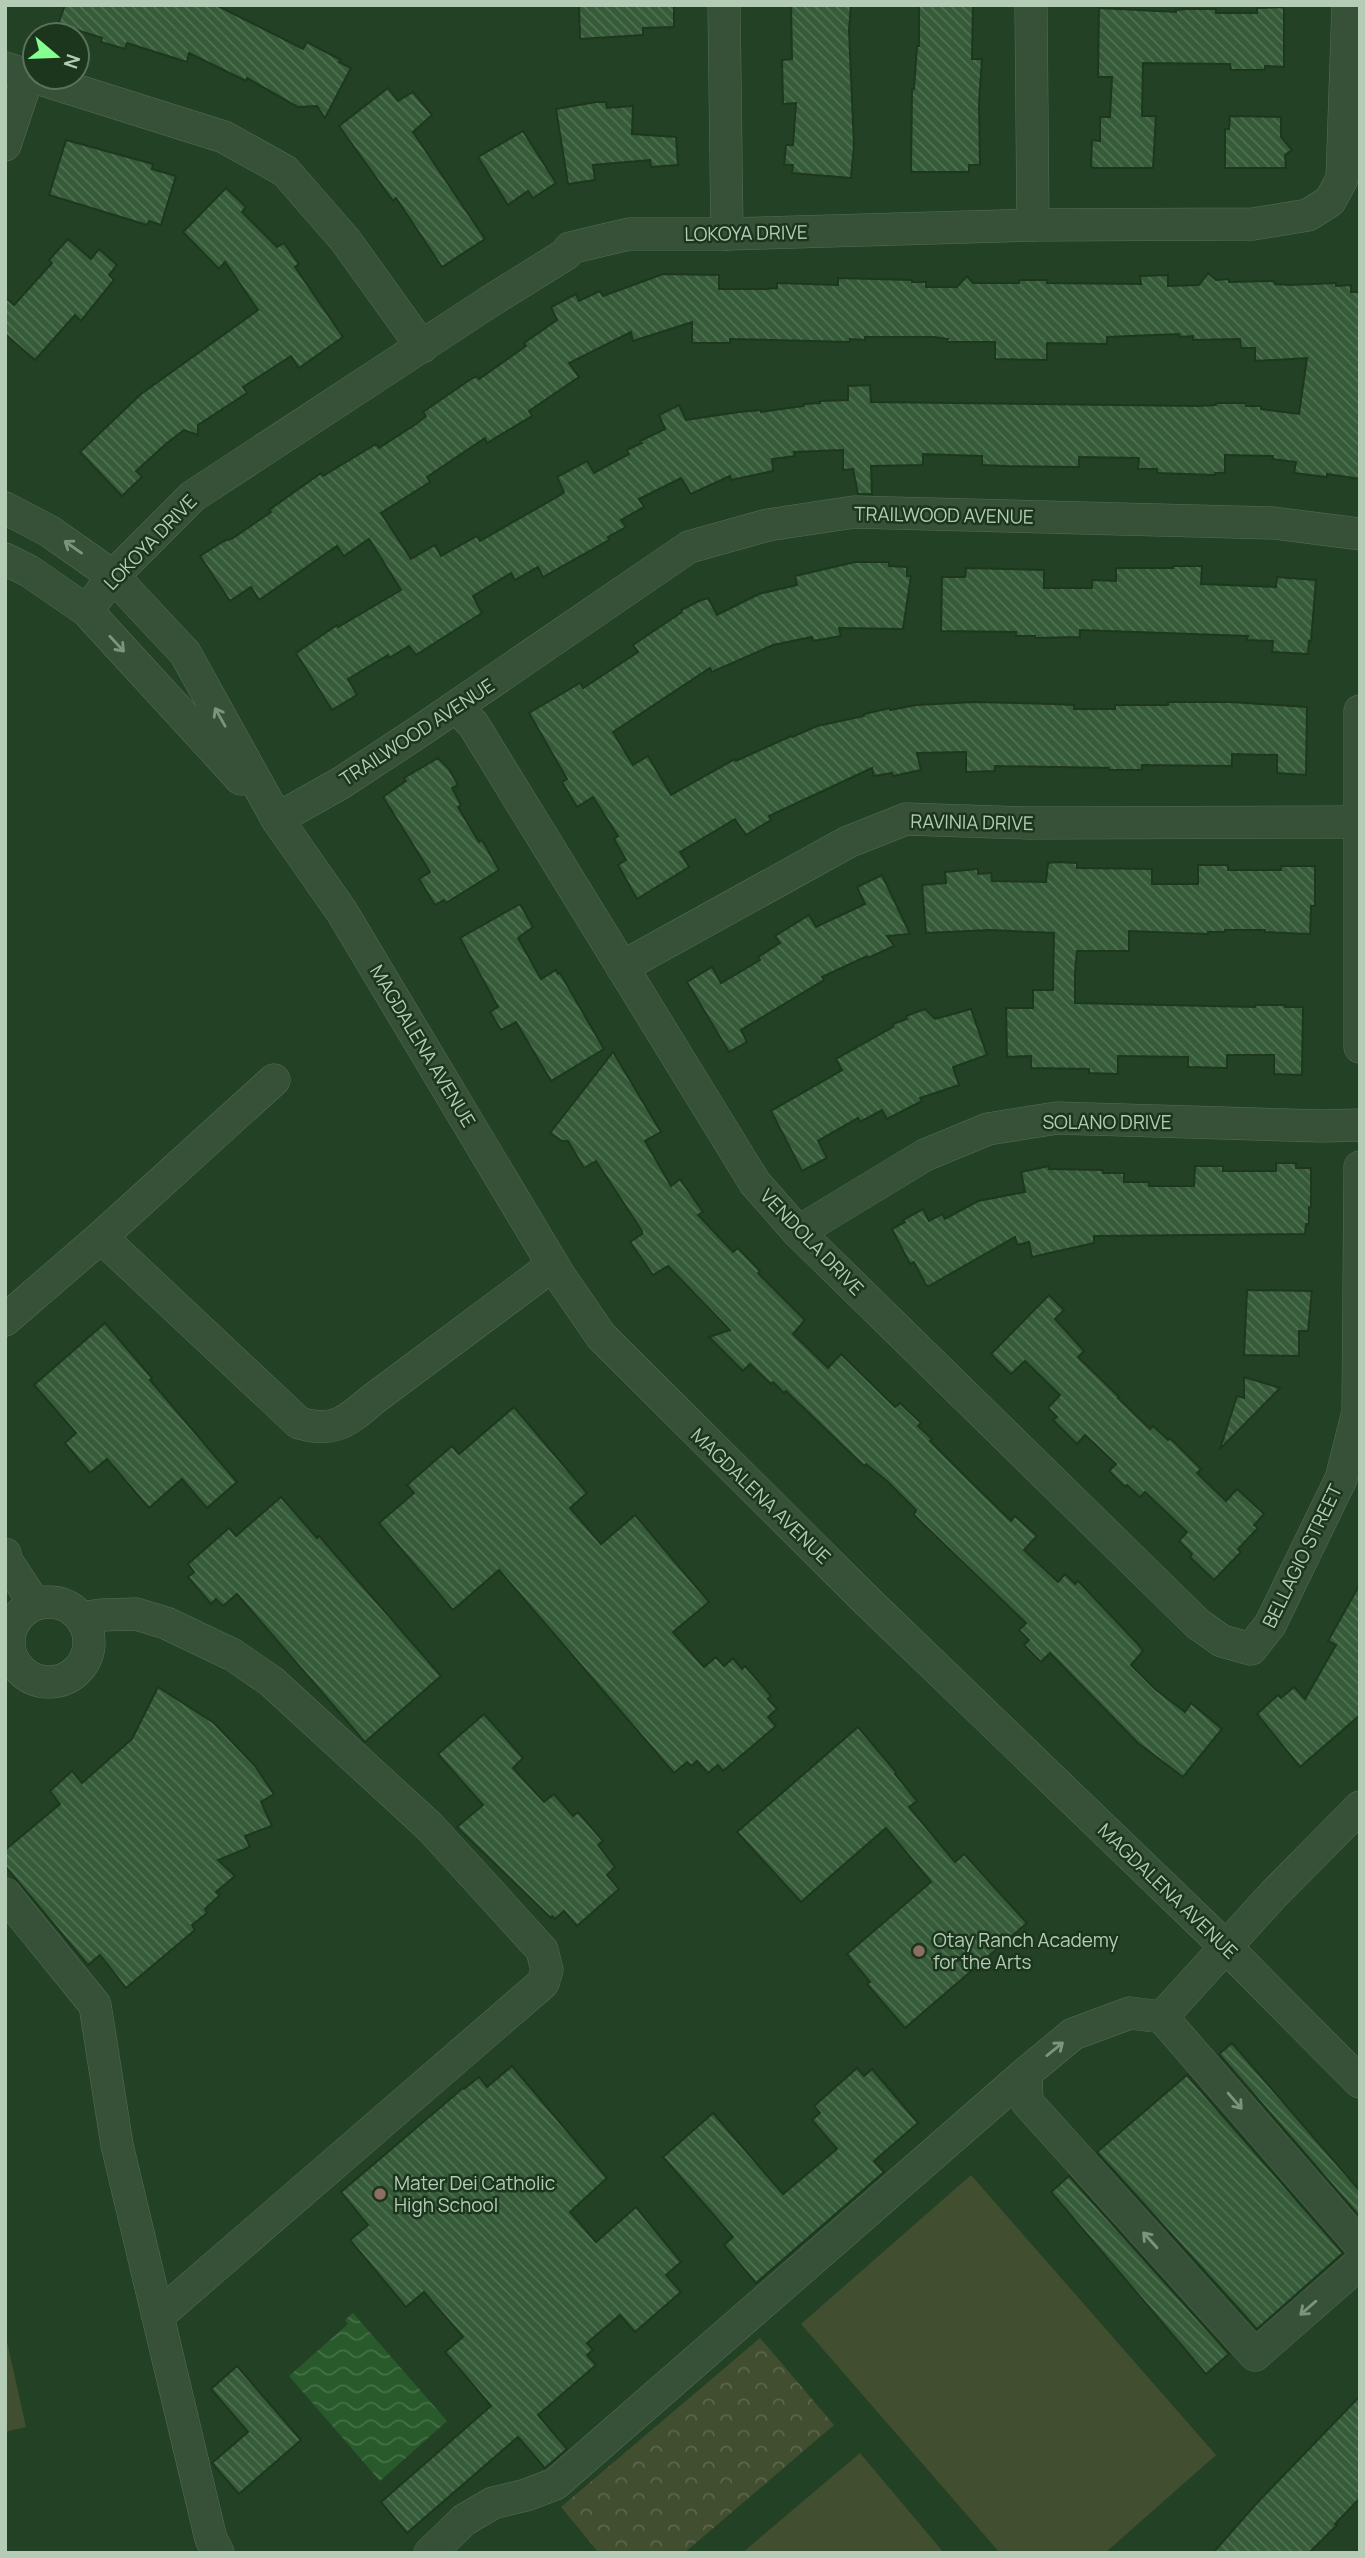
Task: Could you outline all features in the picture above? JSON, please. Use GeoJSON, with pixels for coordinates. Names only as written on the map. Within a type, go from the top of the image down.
{"type":"FeatureCollection","features":[{"type":"Feature","properties":{"kind":"street"},"geometry":{"type":"LineString","coordinates":[[724,5],[727,234]]}},
{"type":"Feature","properties":{"kind":"street"},"geometry":{"type":"LineString","coordinates":[[1031,5],[1033,225]]}},
{"type":"Feature","properties":{"kind":"street","name":"LOKOYA DRIVE"},"geometry":{"type":"LineString","coordinates":[[87,611],[113,576],[193,496],[566,254],[570,248],[629,234],[727,234],[1033,225],[1253,224],[1308,215],[1331,201],[1342,179],[1348,5]]}},
{"type":"Feature","properties":{"kind":"street"},"geometry":{"type":"LineString","coordinates":[[5,145],[17,72],[224,137],[285,171],[346,241],[422,347]]}},
{"type":"Feature","properties":{"kind":"street","name":"MAGDALENA AVENUE"},"geometry":{"type":"LineString","coordinates":[[5,508],[49,531],[113,576],[185,653],[278,819],[342,912],[553,1265],[601,1336],[1360,2081]]}},
{"type":"Feature","properties":{"kind":"street","name":"TRAILWOOD AVENUE"},"geometry":{"type":"LineString","coordinates":[[278,819],[341,783],[456,707],[689,547],[768,525],[854,512],[1273,523],[1360,534]]}},
{"type":"Feature","properties":{"kind":"street","name":"MAGDALENA AVENUE"},"geometry":{"type":"LineString","coordinates":[[5,558],[29,571],[87,611],[278,819]]}},
{"type":"Feature","properties":{"kind":"street","name":"VENDOLA DRIVE"},"geometry":{"type":"LineString","coordinates":[[456,707],[473,724],[755,1183],[798,1232],[1198,1624],[1222,1641],[1251,1649]]}},
{"type":"Feature","properties":{"kind":"street"},"geometry":{"type":"LineString","coordinates":[[1360,711],[1360,1047]]}},
{"type":"Feature","properties":{"kind":"street","name":"RAVINIA DRIVE"},"geometry":{"type":"LineString","coordinates":[[622,967],[848,842],[906,819],[1027,823],[1359,822]]}},
{"type":"Feature","properties":{"kind":"street"},"geometry":{"type":"LineString","coordinates":[[5,1320],[274,1080]]}},
{"type":"Feature","properties":{"kind":"street","name":"SOLANO DRIVE"},"geometry":{"type":"LineString","coordinates":[[798,1232],[925,1155],[988,1129],[1057,1118],[1360,1125]]}},
{"type":"Feature","properties":{"kind":"street","name":"BELLAGIO STREET"},"geometry":{"type":"LineString","coordinates":[[1251,1649],[1270,1625],[1341,1479],[1358,1412],[1360,1167]]}},
{"type":"Feature","properties":{"kind":"street"},"geometry":{"type":"LineString","coordinates":[[101,1237],[299,1423],[314,1427],[333,1426],[348,1421],[372,1400],[553,1265]]}},
{"type":"Feature","properties":{"kind":"street"},"geometry":{"type":"LineString","coordinates":[[5,1554],[6,1560],[35,1604]]}},
{"type":"Feature","properties":{"kind":"street"},"geometry":{"type":"LineString","coordinates":[[48,1602],[72,1609],[81,1618],[89,1642],[87,1655],[80,1667],[70,1676],[44,1682],[13,1676],[10,1632],[24,1611],[35,1604],[48,1602]]}},
{"type":"Feature","properties":{"kind":"street"},"geometry":{"type":"LineString","coordinates":[[81,1618],[136,1614],[166,1623],[233,1655],[271,1681],[430,1827],[541,1950],[547,1970],[543,1983],[158,2316]]}},
{"type":"Feature","properties":{"kind":"street"},"geometry":{"type":"LineString","coordinates":[[1162,2017],[1225,1946],[1360,1807]]}},
{"type":"Feature","properties":{"kind":"street"},"geometry":{"type":"LineString","coordinates":[[5,1894],[95,2006],[117,2145],[211,2539],[218,2553]]}},
{"type":"Feature","properties":{"kind":"street"},"geometry":{"type":"LineString","coordinates":[[430,2553],[464,2520],[493,2502],[526,2495],[555,2484],[1073,2034],[1130,2013],[1162,2017],[1360,2245]]}},
{"type":"Feature","properties":{"kind":"street"},"geometry":{"type":"LineString","coordinates":[[1026,2073],[1027,2102],[1255,2355],[1360,2263]]}},
{"type":"Feature","properties":{"kind":"green space"},"geometry":{"type":"Polygon","coordinates":[[[971,2175],[1216,2455],[1105,2553],[1000,2553],[801,2324],[971,2175]]]}},
{"type":"Feature","properties":{"kind":"green space"},"geometry":{"type":"Polygon","coordinates":[[[5,2333],[26,2427],[5,2432],[5,2333]]]}},
{"type":"Feature","properties":{"kind":"green space"},"geometry":{"type":"Polygon","coordinates":[[[760,2338],[834,2425],[684,2553],[599,2553],[561,2507],[760,2338]]]}},
{"type":"Feature","properties":{"kind":"green space"},"geometry":{"type":"Polygon","coordinates":[[[860,2453],[944,2553],[742,2553],[860,2453]]]}},
{"type":"Feature","properties":{"kind":"water"},"geometry":{"type":"Polygon","coordinates":[[[353,2313],[447,2421],[380,2481],[289,2376],[348,2324],[345,2320],[353,2313]]]}},
{"type":"Feature","properties":{"kind":"building"},"geometry":{"type":"Polygon","coordinates":[[[65,5],[216,5],[303,49],[307,42],[351,68],[325,118],[317,106],[298,107],[247,78],[246,81],[189,53],[187,62],[127,43],[125,49],[101,42],[102,38],[91,34],[91,21],[59,21],[65,5]]]}},
{"type":"Feature","properties":{"kind":"building"},"geometry":{"type":"Polygon","coordinates":[[[579,5],[674,5],[674,27],[643,28],[643,35],[580,39],[579,5]]]}},
{"type":"Feature","properties":{"kind":"building"},"geometry":{"type":"Polygon","coordinates":[[[791,5],[851,5],[849,30],[854,145],[851,178],[792,173],[793,165],[784,165],[786,145],[793,145],[796,103],[783,104],[782,60],[792,59],[791,5]]]}},
{"type":"Feature","properties":{"kind":"building"},"geometry":{"type":"Polygon","coordinates":[[[919,5],[973,5],[972,59],[982,59],[979,104],[980,165],[969,165],[969,172],[911,172],[912,89],[919,46],[919,5]]]}},
{"type":"Feature","properties":{"kind":"building"},"geometry":{"type":"Polygon","coordinates":[[[1284,7],[1284,67],[1231,70],[1230,64],[1143,63],[1142,116],[1156,116],[1153,168],[1091,166],[1092,140],[1100,141],[1100,117],[1110,117],[1112,77],[1098,77],[1099,8],[1176,12],[1187,9],[1216,9],[1216,13],[1257,13],[1257,8],[1284,7]]]}},
{"type":"Feature","properties":{"kind":"building"},"geometry":{"type":"Polygon","coordinates":[[[388,88],[398,101],[413,92],[432,115],[413,132],[485,239],[442,267],[396,198],[393,201],[339,126],[388,88]]]}},
{"type":"Feature","properties":{"kind":"building"},"geometry":{"type":"Polygon","coordinates":[[[606,102],[607,108],[633,106],[632,134],[676,137],[678,165],[651,167],[650,160],[593,165],[595,180],[568,184],[556,109],[606,102]]]}},
{"type":"Feature","properties":{"kind":"building"},"geometry":{"type":"Polygon","coordinates":[[[1230,116],[1281,117],[1281,137],[1292,150],[1285,155],[1286,168],[1225,168],[1225,129],[1229,129],[1230,116]]]}},
{"type":"Feature","properties":{"kind":"building"},"geometry":{"type":"Polygon","coordinates":[[[523,131],[556,183],[533,198],[528,191],[508,205],[478,157],[523,131]]]}},
{"type":"Feature","properties":{"kind":"building"},"geometry":{"type":"Polygon","coordinates":[[[66,140],[153,164],[152,169],[176,176],[161,225],[149,221],[147,225],[49,195],[66,140]]]}},
{"type":"Feature","properties":{"kind":"building"},"geometry":{"type":"Polygon","coordinates":[[[226,188],[246,207],[242,212],[277,247],[284,243],[299,264],[295,267],[343,337],[299,368],[291,356],[243,387],[247,393],[198,425],[198,435],[184,430],[167,443],[136,471],[142,477],[122,496],[80,452],[141,394],[258,310],[225,262],[219,269],[183,232],[226,188]]]}},
{"type":"Feature","properties":{"kind":"building"},"geometry":{"type":"Polygon","coordinates":[[[68,239],[91,259],[99,249],[117,265],[109,275],[114,280],[81,321],[75,315],[35,360],[5,334],[5,297],[14,305],[52,263],[49,260],[68,239]]]}},
{"type":"Feature","properties":{"kind":"building"},"geometry":{"type":"Polygon","coordinates":[[[1208,273],[1216,280],[1229,279],[1229,282],[1274,281],[1275,284],[1290,285],[1336,283],[1336,286],[1351,285],[1351,292],[1360,292],[1360,479],[1294,473],[1296,462],[1272,459],[1273,456],[1225,455],[1225,473],[1215,475],[1157,473],[1157,469],[1138,469],[1139,458],[1079,457],[1079,467],[1006,466],[982,465],[982,456],[923,454],[923,465],[871,466],[872,494],[858,494],[853,469],[843,470],[843,450],[794,452],[795,456],[772,459],[773,471],[731,480],[730,476],[691,494],[681,478],[639,499],[644,507],[621,520],[626,527],[608,537],[609,540],[543,577],[538,567],[515,580],[511,573],[473,596],[482,613],[416,655],[409,646],[348,679],[357,695],[332,710],[296,653],[337,625],[338,627],[401,590],[369,539],[344,556],[337,546],[259,600],[251,587],[230,601],[200,556],[271,512],[269,510],[321,473],[323,476],[376,444],[379,448],[416,424],[426,416],[423,412],[468,381],[477,376],[479,379],[526,346],[524,343],[557,320],[551,307],[576,294],[579,301],[600,291],[603,296],[663,274],[719,275],[719,289],[777,288],[777,283],[838,285],[838,278],[912,280],[926,282],[926,287],[957,287],[967,276],[973,283],[1047,280],[1047,283],[1141,284],[1140,276],[1168,275],[1168,286],[1199,285],[1208,273]],[[692,322],[633,341],[631,332],[569,363],[579,377],[529,411],[532,416],[487,443],[485,438],[427,477],[430,482],[381,513],[411,559],[435,545],[441,556],[477,536],[480,541],[562,494],[564,492],[557,477],[587,461],[594,473],[629,454],[627,450],[665,429],[659,415],[679,405],[686,420],[804,406],[820,401],[848,400],[848,386],[870,385],[871,402],[1197,406],[1245,403],[1246,406],[1261,406],[1261,409],[1299,414],[1307,358],[1255,361],[1255,348],[1241,348],[1240,339],[1193,340],[1193,336],[1180,337],[1179,334],[1107,337],[1107,344],[1047,343],[1047,360],[995,359],[995,342],[947,342],[948,339],[934,337],[865,337],[865,340],[850,339],[850,342],[730,339],[730,343],[692,343],[692,322]]]}},
{"type":"Feature","properties":{"kind":"building"},"geometry":{"type":"Polygon","coordinates":[[[855,562],[889,562],[889,566],[907,567],[907,576],[911,576],[903,629],[839,628],[841,636],[813,641],[812,637],[773,645],[712,672],[710,668],[613,732],[633,765],[648,756],[671,795],[735,759],[736,761],[791,736],[817,726],[890,708],[974,702],[1115,709],[1115,705],[1230,702],[1307,707],[1306,775],[1277,773],[1277,755],[1232,754],[1232,766],[1142,765],[1142,770],[1109,770],[995,766],[995,771],[966,772],[966,752],[917,753],[921,770],[893,776],[892,773],[874,776],[872,768],[769,816],[771,820],[746,835],[735,819],[680,852],[689,867],[637,899],[618,865],[626,860],[614,839],[618,836],[593,797],[577,807],[562,782],[567,779],[529,713],[580,683],[583,688],[638,652],[633,645],[682,612],[681,610],[699,601],[708,598],[717,615],[759,594],[797,585],[795,576],[855,562]]]}},
{"type":"Feature","properties":{"kind":"building"},"geometry":{"type":"Polygon","coordinates":[[[1202,566],[1201,584],[1276,587],[1277,577],[1316,580],[1308,654],[1272,652],[1273,641],[1247,640],[1248,636],[1080,630],[1080,637],[1035,638],[1016,636],[1016,632],[941,631],[942,577],[965,577],[966,568],[1044,570],[1044,588],[1092,588],[1092,580],[1116,581],[1116,568],[1202,566]]]}},
{"type":"Feature","properties":{"kind":"building"},"geometry":{"type":"Polygon","coordinates":[[[438,758],[449,769],[458,785],[452,788],[461,805],[458,807],[479,842],[482,840],[499,870],[446,903],[444,900],[435,905],[419,879],[430,872],[383,797],[406,781],[404,778],[438,758]]]}},
{"type":"Feature","properties":{"kind":"building"},"geometry":{"type":"Polygon","coordinates":[[[1048,863],[1077,863],[1077,868],[1152,869],[1152,884],[1198,884],[1198,865],[1228,865],[1228,870],[1281,870],[1281,866],[1315,866],[1315,906],[1311,906],[1310,934],[1265,930],[1225,930],[1208,934],[1129,931],[1129,951],[1077,951],[1075,972],[1075,1003],[1303,1007],[1302,1075],[1274,1074],[1274,1055],[1227,1055],[1227,1068],[1188,1067],[1188,1057],[1118,1056],[1118,1074],[1089,1073],[1089,1069],[1031,1068],[1031,1056],[1007,1057],[1006,1008],[1033,1008],[1033,990],[1053,990],[1054,933],[990,930],[926,933],[922,885],[946,883],[945,872],[978,869],[978,874],[991,873],[992,881],[1046,882],[1048,863]]]}},
{"type":"Feature","properties":{"kind":"building"},"geometry":{"type":"Polygon","coordinates":[[[882,875],[910,934],[887,936],[894,946],[822,977],[824,980],[741,1030],[747,1042],[729,1052],[687,982],[712,967],[721,983],[760,960],[758,957],[780,943],[775,936],[809,915],[816,927],[865,904],[857,887],[882,875]]]}},
{"type":"Feature","properties":{"kind":"building"},"geometry":{"type":"Polygon","coordinates":[[[520,904],[533,927],[518,938],[541,979],[556,970],[560,973],[604,1049],[551,1081],[516,1022],[501,1030],[490,1012],[498,1007],[460,938],[520,904]]]}},
{"type":"Feature","properties":{"kind":"building"},"geometry":{"type":"Polygon","coordinates":[[[925,1009],[935,1019],[971,1009],[987,1055],[953,1067],[959,1085],[920,1098],[922,1101],[887,1119],[882,1110],[860,1122],[858,1118],[818,1141],[827,1158],[802,1171],[771,1111],[842,1070],[836,1059],[893,1027],[893,1024],[907,1019],[906,1016],[925,1009]]]}},
{"type":"Feature","properties":{"kind":"building"},"geometry":{"type":"Polygon","coordinates":[[[613,1052],[661,1132],[645,1141],[671,1186],[680,1179],[703,1212],[698,1215],[733,1252],[738,1248],[760,1271],[758,1273],[805,1320],[793,1334],[828,1368],[841,1354],[895,1407],[900,1403],[921,1423],[918,1426],[932,1439],[930,1441],[1011,1521],[1015,1516],[1037,1536],[1024,1550],[1058,1582],[1065,1574],[1075,1584],[1078,1581],[1137,1643],[1143,1651],[1131,1665],[1155,1689],[1185,1712],[1191,1703],[1222,1729],[1183,1777],[1138,1743],[1050,1653],[1041,1662],[1024,1645],[1029,1640],[1019,1630],[1026,1623],[914,1515],[916,1510],[887,1481],[866,1464],[864,1466],[786,1391],[784,1393],[773,1382],[771,1384],[750,1364],[743,1371],[709,1337],[730,1330],[668,1266],[653,1275],[630,1242],[642,1234],[642,1231],[596,1161],[584,1168],[568,1141],[562,1141],[550,1133],[613,1052]]]}},
{"type":"Feature","properties":{"kind":"building"},"geometry":{"type":"Polygon","coordinates":[[[1276,1163],[1296,1163],[1296,1168],[1311,1168],[1311,1207],[1305,1234],[1094,1236],[1094,1243],[1032,1257],[1029,1242],[1017,1245],[1015,1237],[929,1286],[914,1262],[910,1264],[892,1229],[923,1209],[929,1221],[942,1214],[945,1219],[978,1201],[1025,1192],[1021,1172],[1049,1166],[1049,1169],[1124,1173],[1124,1182],[1149,1182],[1149,1186],[1194,1186],[1195,1166],[1223,1166],[1223,1171],[1276,1171],[1276,1163]]]}},
{"type":"Feature","properties":{"kind":"building"},"geometry":{"type":"Polygon","coordinates":[[[1247,1290],[1312,1291],[1308,1331],[1299,1331],[1299,1356],[1244,1355],[1247,1290]]]}},
{"type":"Feature","properties":{"kind":"building"},"geometry":{"type":"Polygon","coordinates":[[[1049,1295],[1064,1310],[1055,1319],[1084,1351],[1078,1357],[1118,1398],[1150,1429],[1153,1426],[1168,1440],[1170,1438],[1201,1469],[1197,1473],[1226,1501],[1237,1489],[1264,1514],[1254,1525],[1258,1528],[1238,1549],[1241,1552],[1214,1580],[1190,1557],[1192,1554],[1179,1541],[1187,1532],[1145,1492],[1140,1497],[1127,1485],[1125,1487],[1109,1471],[1116,1464],[1085,1435],[1077,1444],[1053,1420],[1057,1417],[1048,1408],[1060,1395],[1025,1361],[1011,1374],[991,1354],[1049,1295]]]}},
{"type":"Feature","properties":{"kind":"building"},"geometry":{"type":"Polygon","coordinates":[[[105,1323],[237,1482],[207,1508],[182,1479],[149,1508],[107,1459],[90,1473],[65,1443],[76,1433],[34,1385],[105,1323]]]}},
{"type":"Feature","properties":{"kind":"building"},"geometry":{"type":"Polygon","coordinates":[[[1244,1377],[1280,1388],[1220,1449],[1237,1396],[1244,1398],[1244,1377]]]}},
{"type":"Feature","properties":{"kind":"building"},"geometry":{"type":"Polygon","coordinates":[[[514,1407],[587,1493],[570,1508],[601,1544],[635,1515],[709,1602],[673,1632],[704,1667],[716,1657],[724,1666],[733,1658],[742,1669],[745,1666],[771,1696],[768,1699],[777,1709],[768,1717],[776,1726],[723,1771],[718,1765],[708,1773],[697,1761],[691,1766],[687,1762],[674,1773],[499,1570],[453,1610],[379,1523],[414,1493],[407,1485],[452,1446],[459,1454],[514,1407]]]}},
{"type":"Feature","properties":{"kind":"building"},"geometry":{"type":"Polygon","coordinates":[[[281,1497],[317,1538],[319,1536],[441,1676],[365,1742],[237,1594],[223,1606],[216,1599],[211,1604],[188,1577],[194,1572],[188,1564],[229,1528],[236,1536],[281,1497]]]}},
{"type":"Feature","properties":{"kind":"building"},"geometry":{"type":"Polygon","coordinates":[[[1360,1584],[1360,1715],[1300,1767],[1257,1714],[1278,1695],[1281,1698],[1294,1687],[1305,1699],[1336,1645],[1328,1641],[1360,1584]]]}},
{"type":"Feature","properties":{"kind":"building"},"geometry":{"type":"Polygon","coordinates":[[[158,1687],[214,1723],[255,1766],[274,1794],[261,1802],[272,1826],[245,1836],[250,1847],[218,1860],[235,1876],[216,1892],[220,1895],[205,1909],[207,1913],[192,1925],[195,1930],[126,1988],[100,1955],[88,1965],[5,1866],[5,1850],[60,1804],[50,1791],[72,1771],[82,1783],[132,1739],[158,1687]]]}},
{"type":"Feature","properties":{"kind":"building"},"geometry":{"type":"Polygon","coordinates":[[[484,1714],[523,1758],[513,1768],[544,1802],[554,1794],[573,1816],[578,1812],[603,1841],[598,1845],[615,1867],[607,1875],[619,1889],[577,1926],[564,1911],[555,1919],[552,1916],[551,1918],[457,1827],[483,1805],[438,1754],[484,1714]]]}},
{"type":"Feature","properties":{"kind":"building"},"geometry":{"type":"Polygon","coordinates":[[[858,1727],[917,1801],[909,1807],[955,1862],[964,1854],[1027,1923],[905,2028],[867,1984],[870,1982],[847,1954],[931,1882],[886,1828],[801,1902],[737,1832],[858,1727]]]}},
{"type":"Feature","properties":{"kind":"building"},"geometry":{"type":"Polygon","coordinates":[[[1232,2043],[1360,2191],[1360,2217],[1219,2054],[1232,2043]]]}},
{"type":"Feature","properties":{"kind":"building"},"geometry":{"type":"Polygon","coordinates":[[[512,2066],[607,2178],[570,2212],[596,2242],[636,2207],[681,2262],[666,2275],[681,2292],[635,2332],[620,2315],[587,2343],[593,2350],[587,2355],[596,2365],[538,2415],[567,2449],[545,2468],[518,2437],[407,2533],[381,2502],[491,2406],[445,2352],[463,2337],[424,2292],[406,2307],[350,2240],[368,2225],[341,2192],[463,2088],[479,2077],[487,2087],[512,2066]]]}},
{"type":"Feature","properties":{"kind":"building"},"geometry":{"type":"Polygon","coordinates":[[[857,2068],[864,2076],[872,2069],[918,2123],[874,2161],[884,2172],[756,2283],[724,2245],[733,2237],[663,2157],[713,2113],[783,2194],[837,2149],[812,2120],[820,2113],[814,2106],[857,2068]]]}},
{"type":"Feature","properties":{"kind":"building"},"geometry":{"type":"Polygon","coordinates":[[[1187,2075],[1343,2253],[1257,2329],[1097,2152],[1187,2075]]]}},
{"type":"Feature","properties":{"kind":"building"},"geometry":{"type":"Polygon","coordinates":[[[1069,2176],[1229,2354],[1206,2374],[1051,2192],[1069,2176]]]}},
{"type":"Feature","properties":{"kind":"building"},"geometry":{"type":"Polygon","coordinates":[[[237,2366],[301,2440],[239,2494],[212,2463],[248,2432],[211,2389],[237,2366]]]}},
{"type":"Feature","properties":{"kind":"building"},"geometry":{"type":"Polygon","coordinates":[[[1360,2396],[1360,2498],[1335,2524],[1337,2525],[1309,2553],[1213,2553],[1255,2505],[1360,2396]]]}},
{"type":"Feature","properties":{"kind":"place","name":"Otay Ranch Academy for the Arts"},"geometry":{"type":"Point","coordinates":[919,1951]}},
{"type":"Feature","properties":{"kind":"place","name":"Mater Dei Catholic High School"},"geometry":{"type":"Point","coordinates":[380,2194]}}]}
